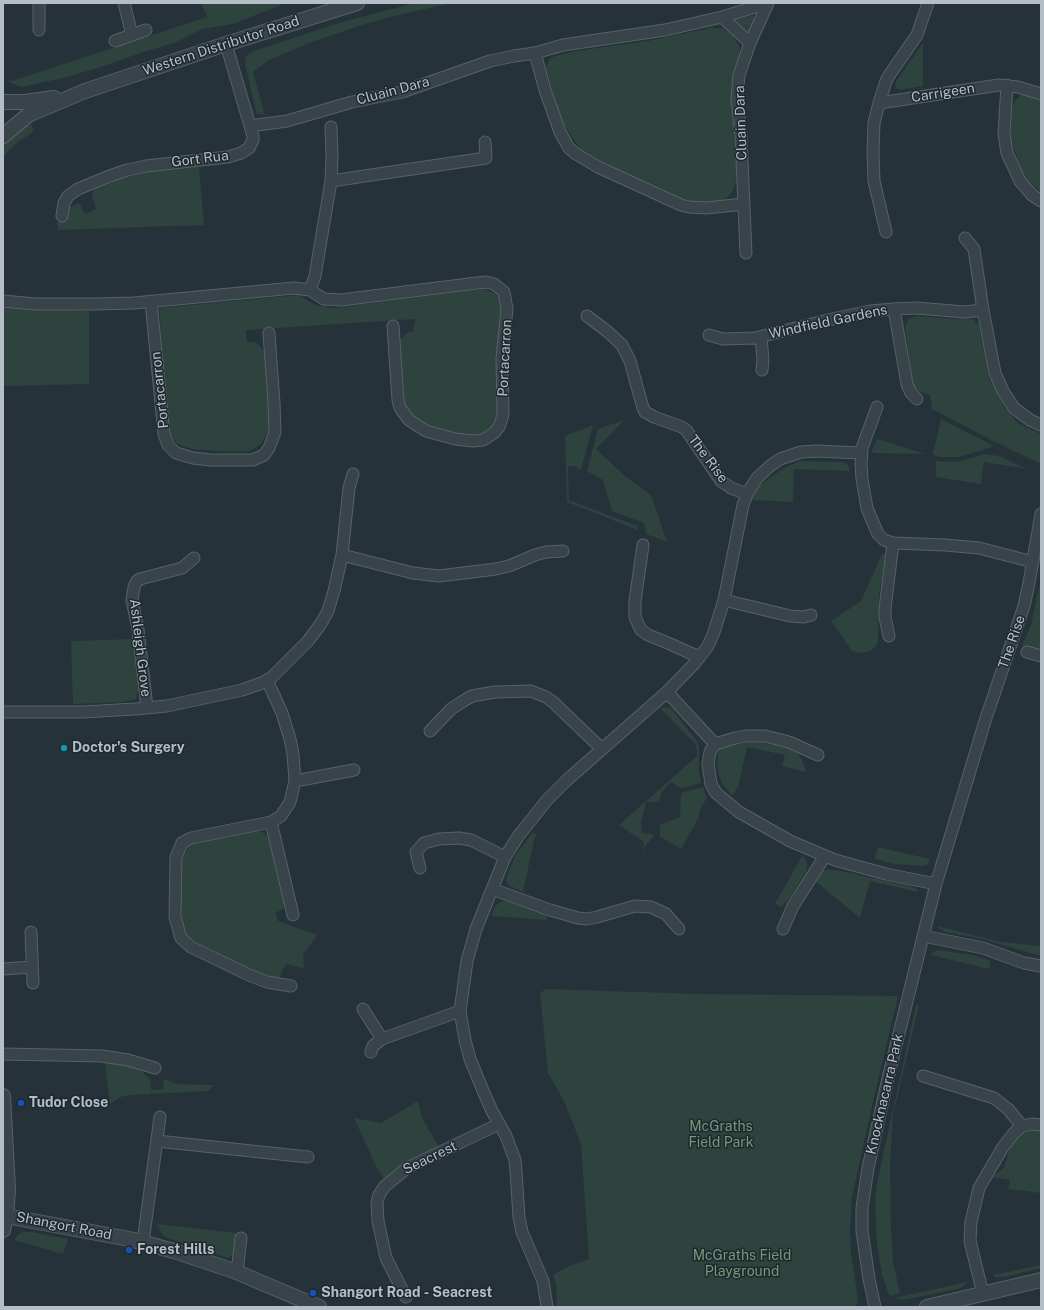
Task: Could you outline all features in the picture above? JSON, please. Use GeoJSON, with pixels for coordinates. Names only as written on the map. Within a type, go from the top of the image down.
{"type":"FeatureCollection","features":[{"type":"Feature","properties":{"kind":"street"},"geometry":{"type":"LineString","coordinates":[[38,30],[39,3]]}},
{"type":"Feature","properties":{"kind":"street"},"geometry":{"type":"LineString","coordinates":[[124,3],[132,35]]}},
{"type":"Feature","properties":{"kind":"street","name":"Western Distributor Road"},"geometry":{"type":"LineString","coordinates":[[3,136],[28,115],[84,91],[357,3]]}},
{"type":"Feature","properties":{"kind":"street","name":"Cluain Dara"},"geometry":{"type":"LineString","coordinates":[[250,126],[288,121],[352,102],[402,92],[490,62],[514,56],[535,53],[563,45],[665,30],[722,17],[768,3],[750,43],[739,75],[737,99],[741,136],[746,253]]}},
{"type":"Feature","properties":{"kind":"street"},"geometry":{"type":"LineString","coordinates":[[886,232],[874,181],[874,123],[879,103],[890,74],[917,35],[928,3]]}},
{"type":"Feature","properties":{"kind":"street"},"geometry":{"type":"LineString","coordinates":[[722,17],[750,43]]}},
{"type":"Feature","properties":{"kind":"street"},"geometry":{"type":"LineString","coordinates":[[115,41],[146,30]]}},
{"type":"Feature","properties":{"kind":"street","name":"Gort Rua"},"geometry":{"type":"LineString","coordinates":[[62,216],[64,203],[68,196],[92,182],[127,170],[146,166],[214,160],[241,153],[249,148],[253,140],[250,126],[226,44]]}},
{"type":"Feature","properties":{"kind":"street"},"geometry":{"type":"LineString","coordinates":[[535,53],[545,90],[560,132],[569,148],[576,154],[598,167],[681,205],[706,208],[744,204]]}},
{"type":"Feature","properties":{"kind":"street","name":"Carrigeen"},"geometry":{"type":"LineString","coordinates":[[879,103],[991,85],[1008,86],[1041,94]]}},
{"type":"Feature","properties":{"kind":"street"},"geometry":{"type":"LineString","coordinates":[[1008,86],[1004,134],[1007,153],[1020,181],[1032,195],[1041,201]]}},
{"type":"Feature","properties":{"kind":"street","name":"Western Distributor Road"},"geometry":{"type":"LineString","coordinates":[[3,102],[42,101],[84,91]]}},
{"type":"Feature","properties":{"kind":"street"},"geometry":{"type":"LineString","coordinates":[[310,290],[315,276],[331,181],[332,156],[330,127]]}},
{"type":"Feature","properties":{"kind":"street"},"geometry":{"type":"LineString","coordinates":[[331,181],[486,158],[486,142]]}},
{"type":"Feature","properties":{"kind":"street"},"geometry":{"type":"LineString","coordinates":[[965,238],[974,248],[983,310],[995,372],[1003,391],[1014,408],[1030,420],[1041,425]]}},
{"type":"Feature","properties":{"kind":"street","name":"Portacarron"},"geometry":{"type":"LineString","coordinates":[[3,301],[23,303],[83,304],[151,302],[294,288],[310,290],[324,299],[341,300],[477,282],[494,284],[501,289],[505,296],[508,309],[502,358],[503,409],[499,427],[494,433],[482,440],[473,441],[455,439],[426,431],[409,420],[400,408],[393,326]]}},
{"type":"Feature","properties":{"kind":"street","name":"Portacarron"},"geometry":{"type":"LineString","coordinates":[[151,302],[164,434],[168,445],[176,453],[193,458],[211,460],[253,460],[264,455],[269,448],[275,432],[269,333]]}},
{"type":"Feature","properties":{"kind":"street","name":"Windfield Gardens"},"geometry":{"type":"LineString","coordinates":[[894,308],[907,384],[911,394],[917,399]]}},
{"type":"Feature","properties":{"kind":"street","name":"Windfield Gardens"},"geometry":{"type":"LineString","coordinates":[[709,334],[723,338],[738,339],[761,336],[856,314],[894,308],[917,308],[964,312],[983,310]]}},
{"type":"Feature","properties":{"kind":"street","name":"The Rise"},"geometry":{"type":"LineString","coordinates":[[587,316],[622,345],[630,361],[643,408],[646,412],[654,417],[682,427],[721,481],[731,488],[747,494]]}},
{"type":"Feature","properties":{"kind":"street","name":"Windfield Gardens"},"geometry":{"type":"LineString","coordinates":[[761,336],[764,360],[762,370]]}},
{"type":"Feature","properties":{"kind":"street"},"geometry":{"type":"LineString","coordinates":[[877,407],[861,453],[862,479],[870,514],[878,534],[884,540],[893,543],[966,546],[1033,562]]}},
{"type":"Feature","properties":{"kind":"street"},"geometry":{"type":"LineString","coordinates":[[547,1307],[543,1281],[522,1232],[519,1217],[517,1175],[514,1160],[506,1136],[487,1099],[470,1059],[465,1040],[460,1011],[467,961],[476,929],[505,857],[519,835],[547,800],[667,692],[686,673],[708,646],[724,600],[743,504],[751,486],[761,473],[780,459],[801,452],[816,451],[861,453]]}},
{"type":"Feature","properties":{"kind":"street","name":"Ashleigh Grove"},"geometry":{"type":"LineString","coordinates":[[3,712],[83,712],[147,708],[178,704],[218,696],[256,685],[267,680],[277,673],[302,648],[320,625],[332,600],[342,555],[349,488],[353,474]]}},
{"type":"Feature","properties":{"kind":"street","name":"The Rise"},"geometry":{"type":"LineString","coordinates":[[984,720],[1019,623],[1027,593],[1041,514]]}},
{"type":"Feature","properties":{"kind":"street"},"geometry":{"type":"LineString","coordinates":[[889,636],[886,609],[893,543]]}},
{"type":"Feature","properties":{"kind":"street"},"geometry":{"type":"LineString","coordinates":[[643,545],[635,601],[635,617],[639,626],[644,633],[699,658]]}},
{"type":"Feature","properties":{"kind":"street"},"geometry":{"type":"LineString","coordinates":[[342,555],[413,573],[439,576],[496,570],[509,566],[535,554],[563,551]]}},
{"type":"Feature","properties":{"kind":"street","name":"Ashleigh Grove"},"geometry":{"type":"LineString","coordinates":[[147,708],[138,629],[132,600],[134,587],[140,579],[182,568],[194,558]]}},
{"type":"Feature","properties":{"kind":"street"},"geometry":{"type":"LineString","coordinates":[[724,600],[790,616],[798,617],[811,615]]}},
{"type":"Feature","properties":{"kind":"street"},"geometry":{"type":"LineString","coordinates":[[1027,652],[1041,656]]}},
{"type":"Feature","properties":{"kind":"street"},"geometry":{"type":"LineString","coordinates":[[267,680],[280,707],[290,739],[294,761],[295,781],[288,807],[281,816],[271,822],[191,838],[182,843],[176,857],[176,917],[180,938],[191,947],[266,982],[291,986]]}},
{"type":"Feature","properties":{"kind":"street"},"geometry":{"type":"LineString","coordinates":[[430,731],[451,710],[472,696],[495,692],[531,692],[546,697],[554,702],[602,749]]}},
{"type":"Feature","properties":{"kind":"street"},"geometry":{"type":"LineString","coordinates":[[667,692],[715,744]]}},
{"type":"Feature","properties":{"kind":"street","name":"Knocknacarra Park"},"geometry":{"type":"LineString","coordinates":[[876,1307],[863,1243],[862,1220],[864,1190],[872,1145],[936,884],[984,720]]}},
{"type":"Feature","properties":{"kind":"street"},"geometry":{"type":"LineString","coordinates":[[818,756],[789,742],[765,736],[744,736],[735,738],[715,744],[710,752],[708,764],[711,784],[716,794],[729,806],[754,822],[790,841],[825,856],[886,874],[936,884]]}},
{"type":"Feature","properties":{"kind":"street"},"geometry":{"type":"LineString","coordinates":[[295,781],[354,770]]}},
{"type":"Feature","properties":{"kind":"street"},"geometry":{"type":"LineString","coordinates":[[271,822],[293,915]]}},
{"type":"Feature","properties":{"kind":"street"},"geometry":{"type":"LineString","coordinates":[[420,868],[416,852],[424,843],[439,839],[459,838],[470,840],[505,857]]}},
{"type":"Feature","properties":{"kind":"street"},"geometry":{"type":"LineString","coordinates":[[783,929],[793,906],[825,856]]}},
{"type":"Feature","properties":{"kind":"street"},"geometry":{"type":"LineString","coordinates":[[492,889],[550,910],[578,918],[587,919],[597,917],[635,906],[651,907],[666,914],[679,929]]}},
{"type":"Feature","properties":{"kind":"street"},"geometry":{"type":"LineString","coordinates":[[31,932],[33,983]]}},
{"type":"Feature","properties":{"kind":"street"},"geometry":{"type":"LineString","coordinates":[[923,936],[983,948],[1024,963],[1041,966]]}},
{"type":"Feature","properties":{"kind":"street"},"geometry":{"type":"LineString","coordinates":[[3,969],[32,967]]}},
{"type":"Feature","properties":{"kind":"street"},"geometry":{"type":"LineString","coordinates":[[363,1010],[382,1039]]}},
{"type":"Feature","properties":{"kind":"street"},"geometry":{"type":"LineString","coordinates":[[371,1052],[373,1046],[382,1039],[460,1011]]}},
{"type":"Feature","properties":{"kind":"street"},"geometry":{"type":"LineString","coordinates":[[3,1054],[102,1056],[128,1060],[155,1068]]}},
{"type":"Feature","properties":{"kind":"street"},"geometry":{"type":"LineString","coordinates":[[923,1076],[994,1098],[1008,1109],[1022,1126]]}},
{"type":"Feature","properties":{"kind":"street"},"geometry":{"type":"LineString","coordinates":[[3,1096],[8,1172],[6,1216],[3,1230]]}},
{"type":"Feature","properties":{"kind":"street"},"geometry":{"type":"LineString","coordinates":[[143,1242],[160,1117]]}},
{"type":"Feature","properties":{"kind":"street","name":"Seacrest"},"geometry":{"type":"LineString","coordinates":[[406,1297],[389,1263],[385,1251],[376,1209],[379,1195],[384,1187],[407,1168],[499,1124]]}},
{"type":"Feature","properties":{"kind":"street"},"geometry":{"type":"LineString","coordinates":[[983,1294],[970,1241],[971,1222],[979,1188],[1002,1147],[1022,1126],[1032,1124],[1041,1125]]}},
{"type":"Feature","properties":{"kind":"street"},"geometry":{"type":"LineString","coordinates":[[157,1141],[308,1157]]}},
{"type":"Feature","properties":{"kind":"street","name":"Shangort Road"},"geometry":{"type":"LineString","coordinates":[[6,1216],[143,1242],[207,1261],[237,1272],[319,1307]]}},
{"type":"Feature","properties":{"kind":"street"},"geometry":{"type":"LineString","coordinates":[[237,1272],[241,1238]]}},
{"type":"Feature","properties":{"kind":"street"},"geometry":{"type":"LineString","coordinates":[[927,1307],[1041,1280]]}},
{"type":"Feature","properties":{"kind":"green space"},"geometry":{"type":"Polygon","coordinates":[[[201,3],[286,3],[233,24],[202,29],[174,43],[63,78],[21,87],[6,80],[12,81],[207,17],[201,3]]]}},
{"type":"Feature","properties":{"kind":"green space"},"geometry":{"type":"Polygon","coordinates":[[[414,3],[451,3],[362,25],[309,43],[269,60],[253,72],[265,115],[257,114],[245,65],[246,57],[251,52],[339,23],[414,3]]]}},
{"type":"Feature","properties":{"kind":"green space"},"geometry":{"type":"Polygon","coordinates":[[[753,15],[755,18],[750,31],[746,34],[735,22],[735,20],[753,15]]]}},
{"type":"Feature","properties":{"kind":"green space"},"geometry":{"type":"Polygon","coordinates":[[[710,28],[722,28],[731,34],[739,45],[741,54],[733,90],[732,112],[737,174],[735,185],[728,197],[722,201],[707,203],[688,202],[663,189],[604,163],[582,151],[564,125],[546,67],[550,58],[576,51],[648,41],[710,28]]]}},
{"type":"Feature","properties":{"kind":"green space"},"geometry":{"type":"Polygon","coordinates":[[[923,43],[923,86],[900,90],[896,88],[895,84],[897,80],[923,43]]]}},
{"type":"Feature","properties":{"kind":"green space"},"geometry":{"type":"Polygon","coordinates":[[[1021,95],[1041,99],[1041,193],[1026,178],[1011,141],[1012,107],[1021,95]]]}},
{"type":"Feature","properties":{"kind":"green space"},"geometry":{"type":"Polygon","coordinates":[[[26,122],[28,125],[31,124],[34,131],[17,143],[3,156],[3,146],[26,122]]]}},
{"type":"Feature","properties":{"kind":"green space"},"geometry":{"type":"Polygon","coordinates":[[[199,167],[204,225],[58,230],[57,222],[67,221],[68,208],[79,203],[85,214],[96,209],[92,194],[95,188],[142,172],[199,167]]]}},
{"type":"Feature","properties":{"kind":"green space"},"geometry":{"type":"Polygon","coordinates":[[[483,289],[494,293],[500,299],[502,309],[496,368],[498,407],[493,428],[484,433],[472,435],[453,434],[431,428],[416,419],[404,406],[402,397],[400,340],[407,333],[413,331],[415,319],[246,330],[247,342],[254,342],[260,346],[265,353],[266,359],[270,418],[269,430],[261,444],[250,451],[242,452],[191,449],[178,444],[170,433],[168,427],[159,308],[299,295],[315,305],[334,308],[483,289]]]}},
{"type":"Feature","properties":{"kind":"green space"},"geometry":{"type":"Polygon","coordinates":[[[3,307],[89,311],[89,384],[3,386],[3,307]]]}},
{"type":"Feature","properties":{"kind":"green space"},"geometry":{"type":"Polygon","coordinates":[[[916,316],[956,319],[964,318],[974,320],[979,326],[989,378],[1005,408],[1018,423],[1041,434],[1041,464],[932,409],[930,395],[918,391],[913,384],[905,326],[909,319],[916,316]]]}},
{"type":"Feature","properties":{"kind":"green space"},"geometry":{"type":"Polygon","coordinates":[[[941,419],[994,446],[959,457],[939,457],[934,455],[933,453],[941,419]]]}},
{"type":"Feature","properties":{"kind":"green space"},"geometry":{"type":"Polygon","coordinates":[[[624,420],[596,449],[625,476],[651,495],[667,542],[646,534],[644,523],[612,511],[603,480],[587,471],[598,429],[624,420]]]}},
{"type":"Feature","properties":{"kind":"green space"},"geometry":{"type":"Polygon","coordinates":[[[593,425],[581,470],[573,466],[568,466],[569,500],[637,526],[638,530],[567,502],[565,436],[593,425]]]}},
{"type":"Feature","properties":{"kind":"green space"},"geometry":{"type":"Polygon","coordinates":[[[877,439],[894,444],[925,454],[871,453],[877,439]]]}},
{"type":"Feature","properties":{"kind":"green space"},"geometry":{"type":"Polygon","coordinates":[[[985,454],[999,456],[1027,469],[984,462],[981,484],[936,477],[936,461],[957,462],[985,454]]]}},
{"type":"Feature","properties":{"kind":"green space"},"geometry":{"type":"Polygon","coordinates":[[[800,461],[843,462],[848,465],[850,471],[794,469],[793,502],[752,500],[755,492],[762,483],[786,467],[800,461]]]}},
{"type":"Feature","properties":{"kind":"green space"},"geometry":{"type":"Polygon","coordinates":[[[882,554],[886,554],[886,560],[879,593],[878,641],[875,647],[870,651],[861,653],[852,651],[831,621],[861,601],[882,554]]]}},
{"type":"Feature","properties":{"kind":"green space"},"geometry":{"type":"Polygon","coordinates":[[[1039,586],[1041,586],[1041,653],[1022,645],[1031,626],[1039,586]]]}},
{"type":"Feature","properties":{"kind":"green space"},"geometry":{"type":"Polygon","coordinates":[[[134,639],[138,689],[136,699],[123,702],[73,704],[71,641],[134,639]]]}},
{"type":"Feature","properties":{"kind":"green space"},"geometry":{"type":"Polygon","coordinates":[[[664,707],[671,708],[699,744],[699,772],[701,783],[681,788],[671,782],[661,793],[659,802],[646,802],[641,822],[642,833],[652,834],[654,836],[645,846],[642,855],[644,842],[619,825],[697,756],[696,745],[661,709],[664,707]]]}},
{"type":"Feature","properties":{"kind":"green space"},"geometry":{"type":"Polygon","coordinates":[[[761,743],[791,748],[802,760],[806,772],[782,766],[785,755],[747,747],[738,787],[732,796],[722,783],[719,775],[717,766],[718,753],[720,748],[725,745],[761,743]]]}},
{"type":"Feature","properties":{"kind":"green space"},"geometry":{"type":"Polygon","coordinates":[[[703,787],[707,798],[699,811],[699,817],[681,849],[660,837],[660,825],[680,817],[681,793],[703,787]]]}},
{"type":"Feature","properties":{"kind":"green space"},"geometry":{"type":"Polygon","coordinates":[[[258,830],[265,834],[271,842],[285,905],[282,910],[276,912],[278,921],[317,935],[303,955],[304,968],[286,964],[279,978],[275,979],[264,976],[194,941],[186,935],[181,921],[180,908],[182,859],[188,848],[195,843],[258,830]]]}},
{"type":"Feature","properties":{"kind":"green space"},"geometry":{"type":"Polygon","coordinates":[[[532,833],[539,835],[535,836],[523,892],[508,885],[506,879],[515,856],[532,833]]]}},
{"type":"Feature","properties":{"kind":"green space"},"geometry":{"type":"Polygon","coordinates":[[[878,847],[930,859],[928,864],[925,866],[894,864],[875,859],[878,847]]]}},
{"type":"Feature","properties":{"kind":"green space"},"geometry":{"type":"Polygon","coordinates":[[[802,856],[805,858],[807,863],[806,872],[788,900],[781,907],[775,904],[802,856]]]}},
{"type":"Feature","properties":{"kind":"green space"},"geometry":{"type":"Polygon","coordinates":[[[827,869],[910,886],[917,889],[918,892],[870,881],[860,918],[815,881],[823,871],[827,869]]]}},
{"type":"Feature","properties":{"kind":"green space"},"geometry":{"type":"Polygon","coordinates":[[[502,901],[514,902],[547,915],[547,920],[492,916],[494,907],[502,901]]]}},
{"type":"Feature","properties":{"kind":"green space"},"geometry":{"type":"Polygon","coordinates":[[[937,926],[1001,942],[1041,946],[1041,956],[979,938],[945,932],[937,926]]]}},
{"type":"Feature","properties":{"kind":"green space"},"geometry":{"type":"Polygon","coordinates":[[[938,950],[973,955],[991,961],[989,969],[931,955],[938,950]]]}},
{"type":"Feature","properties":{"kind":"green space","name":"McGraths Field Park"},"geometry":{"type":"Polygon","coordinates":[[[546,989],[699,994],[898,996],[852,1197],[850,1234],[858,1300],[856,1307],[557,1307],[556,1284],[553,1275],[565,1268],[589,1259],[581,1144],[564,1101],[548,1073],[540,993],[546,989]]]}},
{"type":"Feature","properties":{"kind":"green space"},"geometry":{"type":"Polygon","coordinates":[[[916,1005],[919,1005],[893,1115],[890,1163],[891,1232],[893,1262],[900,1293],[890,1296],[882,1274],[877,1246],[875,1202],[877,1183],[916,1005]]]}},
{"type":"Feature","properties":{"kind":"green space"},"geometry":{"type":"Polygon","coordinates":[[[105,1062],[125,1064],[140,1070],[150,1079],[151,1090],[164,1089],[163,1079],[177,1084],[213,1085],[209,1091],[131,1095],[120,1097],[110,1104],[105,1062]]]}},
{"type":"Feature","properties":{"kind":"green space"},"geometry":{"type":"Polygon","coordinates":[[[418,1101],[422,1118],[439,1147],[403,1164],[384,1180],[354,1118],[381,1123],[418,1101]]]}},
{"type":"Feature","properties":{"kind":"green space"},"geometry":{"type":"Polygon","coordinates":[[[1035,1129],[1041,1131],[1041,1193],[1008,1189],[1010,1180],[992,1177],[1004,1168],[1008,1153],[1016,1138],[1025,1131],[1035,1129]]]}},
{"type":"Feature","properties":{"kind":"green space"},"geometry":{"type":"Polygon","coordinates":[[[156,1224],[237,1233],[234,1254],[228,1258],[168,1238],[163,1235],[156,1224]]]}},
{"type":"Feature","properties":{"kind":"green space"},"geometry":{"type":"Polygon","coordinates":[[[23,1232],[32,1232],[68,1239],[63,1254],[14,1240],[23,1232]]]}},
{"type":"Feature","properties":{"kind":"green space"},"geometry":{"type":"Polygon","coordinates":[[[1041,1265],[1041,1268],[1005,1277],[995,1277],[993,1275],[1041,1265]]]}},
{"type":"Feature","properties":{"kind":"green space"},"geometry":{"type":"Polygon","coordinates":[[[967,1282],[961,1288],[903,1300],[894,1298],[967,1282]]]}},
{"type":"Feature","properties":{"kind":"place","name":"Doctor's Surgery"},"geometry":{"type":"Point","coordinates":[64,748]}},
{"type":"Feature","properties":{"kind":"place","name":"Tudor Close"},"geometry":{"type":"Point","coordinates":[21,1103]}},
{"type":"Feature","properties":{"kind":"place","name":"Forest Hills"},"geometry":{"type":"Point","coordinates":[129,1250]}},
{"type":"Feature","properties":{"kind":"place","name":"Shangort Road - Seacrest"},"geometry":{"type":"Point","coordinates":[313,1293]}},
{"type":"Feature","properties":{"kind":"park label","name":"McGraths Field Playground"},"geometry":{"type":"Point","coordinates":[742,1264]}}]}
